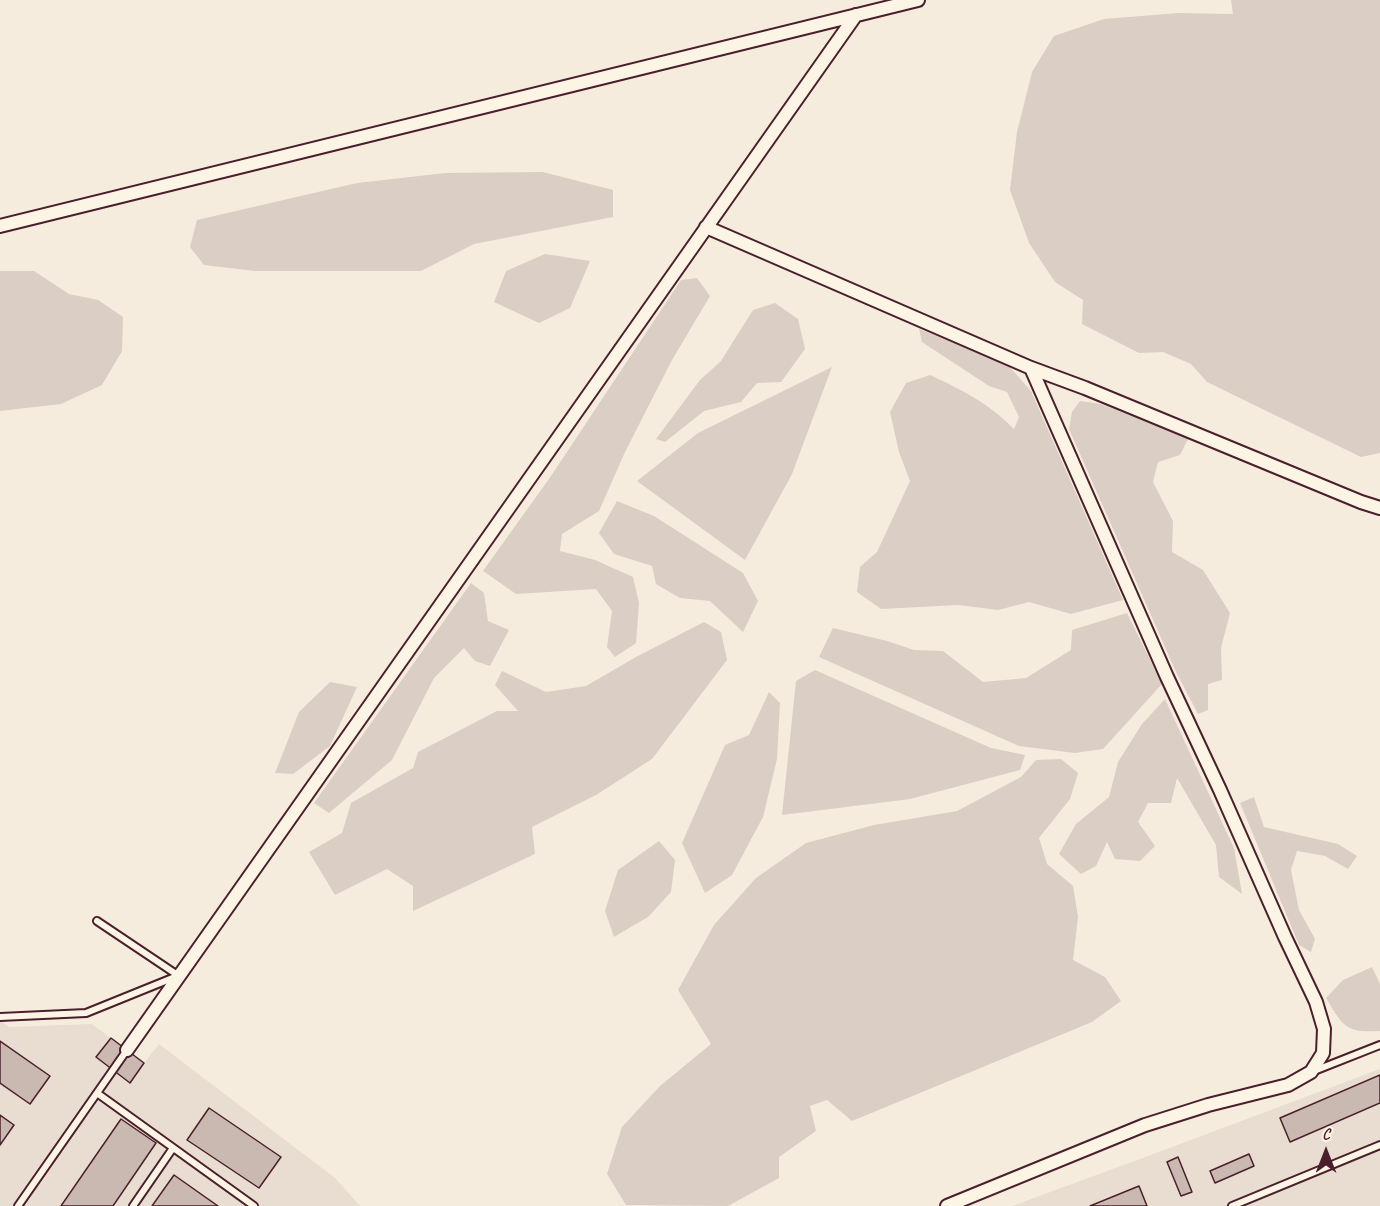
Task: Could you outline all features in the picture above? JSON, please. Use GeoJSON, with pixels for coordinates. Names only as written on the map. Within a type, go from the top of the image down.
{"type":"FeatureCollection","features":[{"type":"Feature","properties":{"kind":"street"},"geometry":{"type":"LineString","coordinates":[[0,226],[918,0]]}},
{"type":"Feature","properties":{"kind":"street"},"geometry":{"type":"LineString","coordinates":[[127,1050],[856,15]]}},
{"type":"Feature","properties":{"kind":"street"},"geometry":{"type":"LineString","coordinates":[[706,227],[1031,368],[1096,392],[1380,508]]}},
{"type":"Feature","properties":{"kind":"street"},"geometry":{"type":"LineString","coordinates":[[946,1206],[1146,1125],[1208,1105],[1288,1085],[1311,1072],[1323,1053],[1324,1029],[1316,1002],[1167,677],[1031,368]]}},
{"type":"Feature","properties":{"kind":"lane"},"geometry":{"type":"LineString","coordinates":[[97,921],[179,976]]}},
{"type":"Feature","properties":{"kind":"lane"},"geometry":{"type":"LineString","coordinates":[[0,1017],[86,1013],[179,976]]}},
{"type":"Feature","properties":{"kind":"lane"},"geometry":{"type":"LineString","coordinates":[[1311,1072],[1380,1045]]}},
{"type":"Feature","properties":{"kind":"lane"},"geometry":{"type":"LineString","coordinates":[[18,1206],[127,1050]]}},
{"type":"Feature","properties":{"kind":"lane"},"geometry":{"type":"LineString","coordinates":[[97,1093],[254,1206]]}},
{"type":"Feature","properties":{"kind":"lane"},"geometry":{"type":"LineString","coordinates":[[1232,1206],[1380,1145]]}},
{"type":"Feature","properties":{"kind":"lane"},"geometry":{"type":"LineString","coordinates":[[134,1206],[173,1148]]}},
{"type":"Feature","properties":{"kind":"shaded area"},"geometry":{"type":"Polygon","coordinates":[[[1231,0],[1380,0],[1380,453],[1361,457],[1207,382],[1191,364],[1163,352],[1139,353],[1082,324],[1083,300],[1055,282],[1029,243],[1010,190],[1017,132],[1032,72],[1054,36],[1104,19],[1179,13],[1233,14],[1231,0]]]}},
{"type":"Feature","properties":{"kind":"shaded area"},"geometry":{"type":"Polygon","coordinates":[[[543,172],[613,190],[613,217],[474,244],[421,271],[255,271],[204,265],[190,247],[197,220],[357,183],[446,173],[543,172]]]}},
{"type":"Feature","properties":{"kind":"shaded area"},"geometry":{"type":"Polygon","coordinates":[[[545,254],[590,261],[570,308],[539,323],[494,302],[506,271],[545,254]]]}},
{"type":"Feature","properties":{"kind":"shaded area"},"geometry":{"type":"Polygon","coordinates":[[[0,271],[34,271],[69,294],[98,300],[123,317],[122,351],[102,385],[61,404],[0,411],[0,271]]]}},
{"type":"Feature","properties":{"kind":"shaded area"},"geometry":{"type":"Polygon","coordinates":[[[697,278],[710,296],[672,360],[625,452],[599,511],[562,534],[560,551],[595,560],[633,577],[639,603],[636,643],[615,657],[607,647],[612,611],[596,589],[516,594],[483,571],[551,476],[681,280],[697,278]]]}},
{"type":"Feature","properties":{"kind":"shaded area"},"geometry":{"type":"Polygon","coordinates":[[[775,303],[798,319],[805,349],[781,382],[757,383],[741,402],[704,411],[665,442],[656,439],[700,380],[721,361],[753,310],[775,303]]]}},
{"type":"Feature","properties":{"kind":"shaded area"},"geometry":{"type":"Polygon","coordinates":[[[919,329],[1007,364],[1031,391],[1123,600],[1071,614],[1029,602],[998,610],[958,605],[881,609],[857,592],[860,567],[877,552],[910,481],[899,452],[890,412],[906,383],[930,375],[975,398],[1014,429],[1019,417],[1007,392],[989,386],[922,342],[919,329]]]}},
{"type":"Feature","properties":{"kind":"shaded area"},"geometry":{"type":"Polygon","coordinates":[[[832,367],[792,474],[745,560],[637,481],[698,433],[832,367]]]}},
{"type":"Feature","properties":{"kind":"shaded area"},"geometry":{"type":"Polygon","coordinates":[[[1080,401],[1101,404],[1188,439],[1180,455],[1158,462],[1153,482],[1173,521],[1172,552],[1203,570],[1230,613],[1221,648],[1222,680],[1208,684],[1208,710],[1198,714],[1176,672],[1069,429],[1072,412],[1080,401]]]}},
{"type":"Feature","properties":{"kind":"shaded area"},"geometry":{"type":"Polygon","coordinates":[[[617,501],[654,516],[743,573],[758,601],[743,632],[710,601],[680,598],[656,584],[652,566],[614,554],[599,533],[617,501]]]}},
{"type":"Feature","properties":{"kind":"shaded area"},"geometry":{"type":"Polygon","coordinates":[[[471,583],[484,593],[488,621],[509,630],[490,666],[475,661],[464,648],[434,678],[392,760],[329,813],[314,803],[471,583]]]}},
{"type":"Feature","properties":{"kind":"shaded area"},"geometry":{"type":"Polygon","coordinates":[[[1127,613],[1162,684],[1103,749],[1075,753],[1019,746],[819,657],[833,628],[914,650],[943,651],[983,682],[1026,678],[1071,650],[1072,630],[1127,613]]]}},
{"type":"Feature","properties":{"kind":"shaded area"},"geometry":{"type":"Polygon","coordinates":[[[704,622],[721,632],[727,660],[652,759],[596,795],[532,827],[535,854],[413,911],[413,886],[387,869],[335,895],[309,852],[342,833],[351,803],[413,768],[418,752],[497,711],[518,711],[495,685],[502,671],[546,692],[586,686],[704,622]]]}},
{"type":"Feature","properties":{"kind":"shaded area"},"geometry":{"type":"Polygon","coordinates":[[[815,670],[991,748],[1025,755],[1020,770],[910,799],[782,815],[796,681],[815,670]]]}},
{"type":"Feature","properties":{"kind":"shaded area"},"geometry":{"type":"Polygon","coordinates":[[[330,682],[357,687],[330,746],[293,774],[275,773],[299,712],[330,682]]]}},
{"type":"Feature","properties":{"kind":"shaded area"},"geometry":{"type":"Polygon","coordinates":[[[769,692],[780,703],[777,759],[763,817],[732,875],[705,893],[682,843],[725,745],[749,735],[769,692]]]}},
{"type":"Feature","properties":{"kind":"shaded area"},"geometry":{"type":"Polygon","coordinates":[[[1165,699],[1234,848],[1242,894],[1219,877],[1216,845],[1177,778],[1171,803],[1148,803],[1138,822],[1155,846],[1140,861],[1115,859],[1107,842],[1096,866],[1081,874],[1059,854],[1076,824],[1109,797],[1118,762],[1142,724],[1165,699]]]}},
{"type":"Feature","properties":{"kind":"shaded area"},"geometry":{"type":"Polygon","coordinates":[[[1061,759],[1078,773],[1070,799],[1039,838],[1047,864],[1073,886],[1078,917],[1073,960],[1105,977],[1121,1001],[1092,1022],[852,1121],[827,1100],[810,1106],[816,1131],[779,1157],[779,1178],[728,1206],[626,1205],[607,1174],[622,1127],[660,1086],[711,1044],[678,990],[714,925],[756,878],[806,843],[874,825],[957,811],[1021,777],[1036,760],[1061,759]]]}},
{"type":"Feature","properties":{"kind":"shaded area"},"geometry":{"type":"Polygon","coordinates":[[[1254,797],[1264,827],[1338,844],[1357,856],[1348,869],[1325,856],[1297,851],[1291,870],[1299,910],[1315,939],[1311,952],[1299,945],[1240,803],[1254,797]]]}},
{"type":"Feature","properties":{"kind":"shaded area"},"geometry":{"type":"Polygon","coordinates":[[[659,841],[675,860],[671,892],[648,917],[614,937],[605,911],[618,870],[659,841]]]}},
{"type":"Feature","properties":{"kind":"shaded area"},"geometry":{"type":"Polygon","coordinates":[[[1372,967],[1380,984],[1380,1031],[1359,1031],[1346,1026],[1341,1021],[1326,998],[1343,980],[1372,967]]]}},
{"type":"Feature","properties":{"kind":"shaded area"},"geometry":{"type":"Polygon","coordinates":[[[0,1020],[9,1027],[92,1024],[144,1063],[159,1044],[335,1178],[360,1206],[0,1206],[0,1020]]]}},
{"type":"Feature","properties":{"kind":"shaded area"},"geometry":{"type":"Polygon","coordinates":[[[1380,1069],[1380,1206],[1012,1206],[1140,1159],[1380,1069]]]}},
{"type":"Feature","properties":{"kind":"building"},"geometry":{"type":"Polygon","coordinates":[[[111,1038],[144,1063],[130,1083],[96,1057],[111,1038]]]}},
{"type":"Feature","properties":{"kind":"building"},"geometry":{"type":"Polygon","coordinates":[[[0,1041],[50,1076],[30,1104],[0,1083],[0,1041]]]}},
{"type":"Feature","properties":{"kind":"building"},"geometry":{"type":"Polygon","coordinates":[[[1380,1075],[1380,1103],[1290,1142],[1280,1118],[1380,1075]]]}},
{"type":"Feature","properties":{"kind":"building"},"geometry":{"type":"Polygon","coordinates":[[[209,1108],[281,1157],[259,1188],[187,1140],[209,1108]]]}},
{"type":"Feature","properties":{"kind":"building"},"geometry":{"type":"Polygon","coordinates":[[[0,1115],[14,1125],[0,1145],[0,1115]]]}},
{"type":"Feature","properties":{"kind":"building"},"geometry":{"type":"Polygon","coordinates":[[[121,1119],[156,1143],[113,1206],[61,1206],[121,1119]]]}},
{"type":"Feature","properties":{"kind":"building"},"geometry":{"type":"Polygon","coordinates":[[[1249,1154],[1254,1166],[1215,1183],[1210,1171],[1249,1154]]]}},
{"type":"Feature","properties":{"kind":"building"},"geometry":{"type":"Polygon","coordinates":[[[1178,1157],[1192,1192],[1181,1196],[1167,1162],[1178,1157]]]}},
{"type":"Feature","properties":{"kind":"building"},"geometry":{"type":"Polygon","coordinates":[[[174,1175],[218,1206],[152,1206],[174,1175]]]}},
{"type":"Feature","properties":{"kind":"building"},"geometry":{"type":"Polygon","coordinates":[[[1139,1186],[1147,1206],[1090,1206],[1139,1186]]]}}]}
